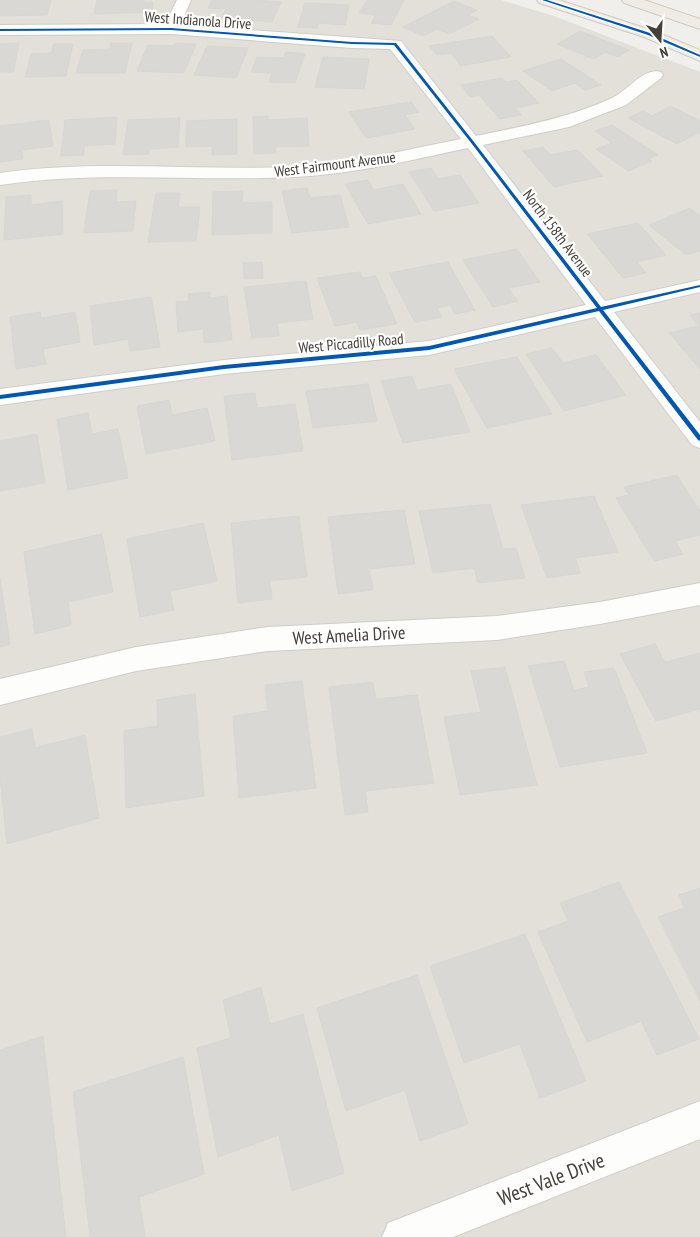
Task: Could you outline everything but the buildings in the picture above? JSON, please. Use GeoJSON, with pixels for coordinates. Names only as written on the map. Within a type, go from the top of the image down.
{"type":"FeatureCollection","features":[{"type":"Feature","properties":{"kind":"main road"},"geometry":{"type":"LineString","coordinates":[[544,0],[649,34],[700,56]]}},
{"type":"Feature","properties":{"kind":"main road"},"geometry":{"type":"LineString","coordinates":[[629,0],[700,24]]}},
{"type":"Feature","properties":{"kind":"street","name":"West Indianola Drive"},"geometry":{"type":"LineString","coordinates":[[171,29],[184,0]]}},
{"type":"Feature","properties":{"kind":"street","name":"West Indianola Drive"},"geometry":{"type":"LineString","coordinates":[[0,30],[171,29],[352,43],[394,44]]}},
{"type":"Feature","properties":{"kind":"street","name":"North 158th Avenue"},"geometry":{"type":"LineString","coordinates":[[394,44],[473,143],[700,439]]}},
{"type":"Feature","properties":{"kind":"street","name":"West Fairmount Avenue"},"geometry":{"type":"LineString","coordinates":[[0,179],[77,172],[293,172],[378,161],[563,123],[620,101],[655,75]]}},
{"type":"Feature","properties":{"kind":"street","name":"West Piccadilly Road"},"geometry":{"type":"LineString","coordinates":[[0,397],[224,367],[428,348],[700,286]]}},
{"type":"Feature","properties":{"kind":"street","name":"West Amelia Drive"},"geometry":{"type":"LineString","coordinates":[[0,692],[136,659],[268,639],[497,628],[600,613],[700,594]]}},
{"type":"Feature","properties":{"kind":"street","name":"West Vale Drive"},"geometry":{"type":"LineString","coordinates":[[402,1237],[700,1120]]}},
{"type":"Feature","properties":{"kind":"shaded area"},"geometry":{"type":"Polygon","coordinates":[[[0,0],[501,0],[554,16],[700,72],[700,1237],[0,1237],[0,0]]]}},
{"type":"Feature","properties":{"kind":"cycle path"},"geometry":{"type":"LineString","coordinates":[[544,0],[649,34],[700,56]]}},
{"type":"Feature","properties":{"kind":"cycle path"},"geometry":{"type":"LineString","coordinates":[[0,30],[171,29],[352,43],[395,44],[700,439]]}},
{"type":"Feature","properties":{"kind":"cycle path"},"geometry":{"type":"LineString","coordinates":[[0,397],[224,367],[429,348],[700,286]]}}]}
